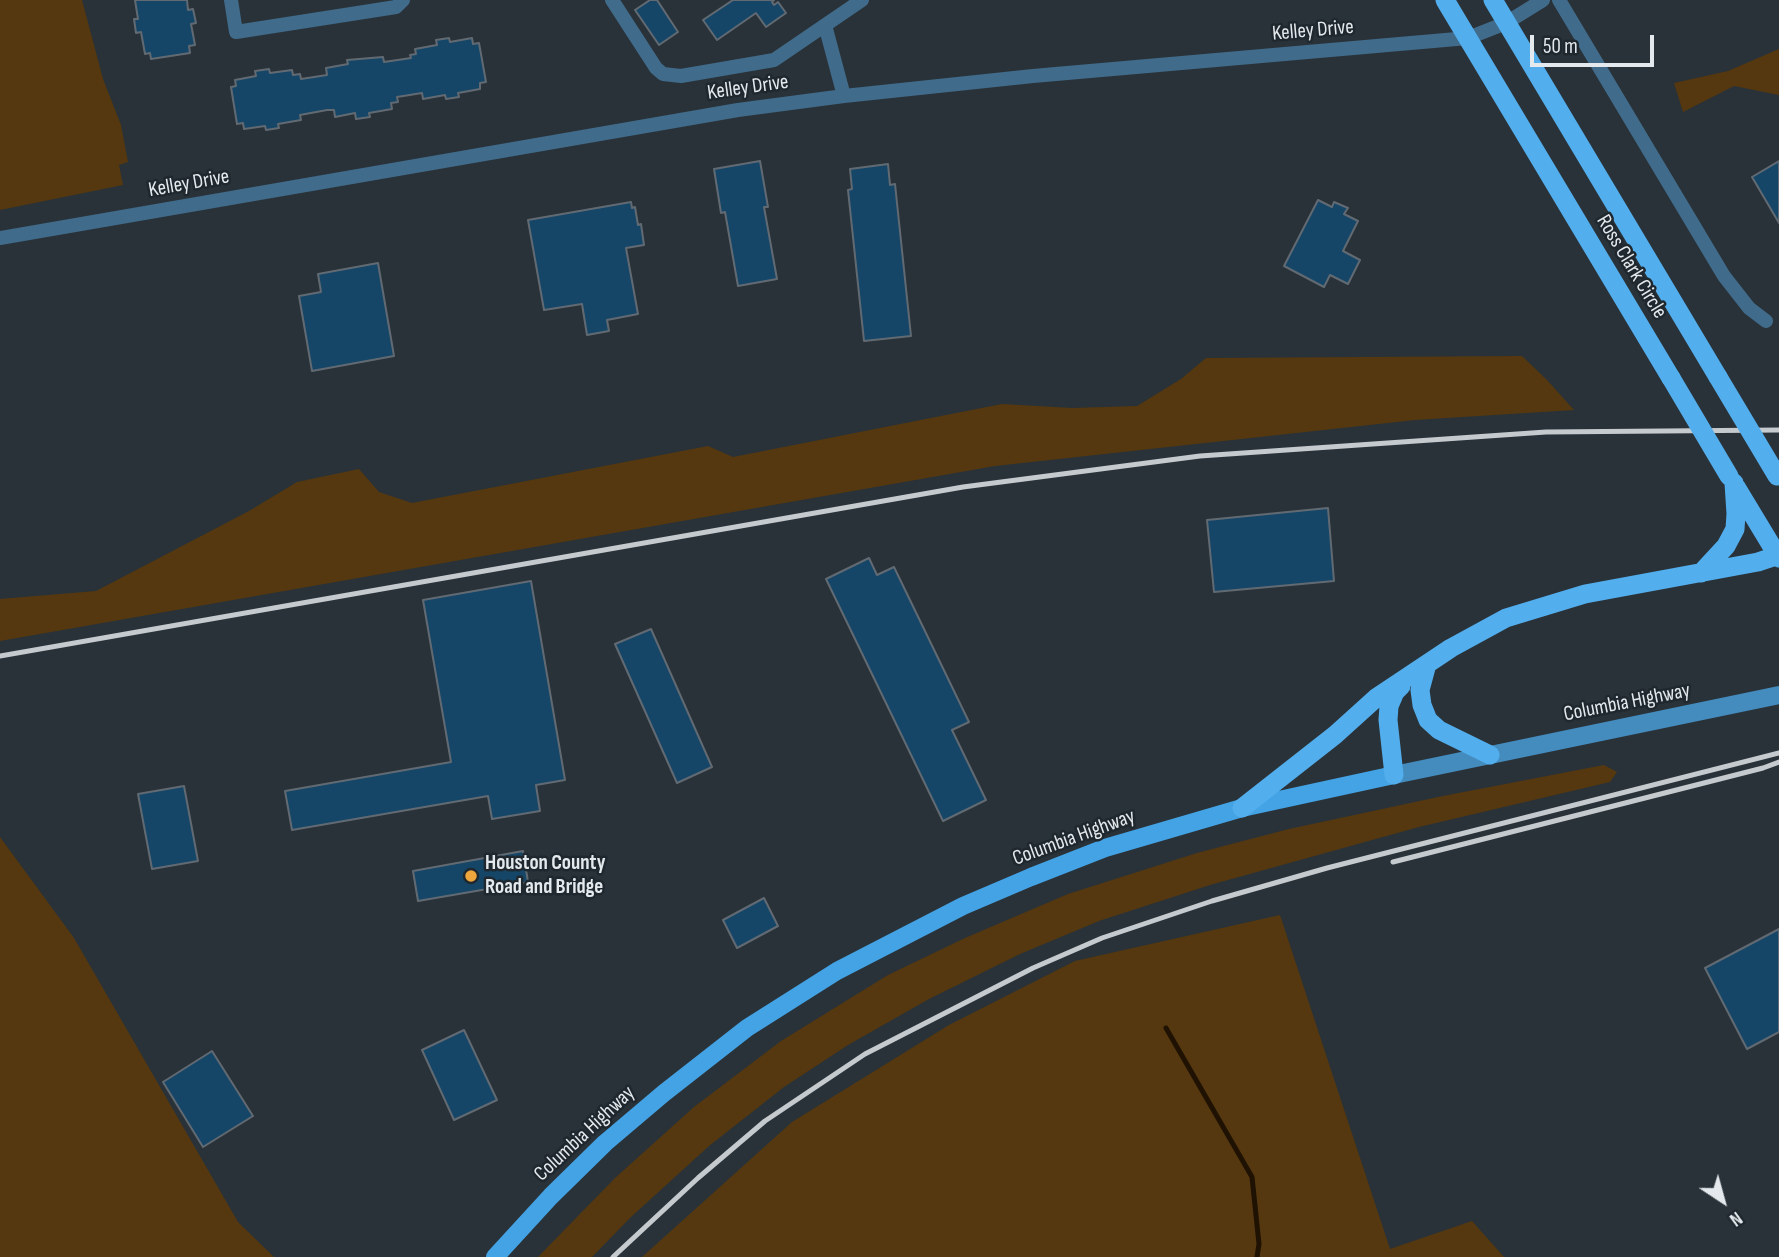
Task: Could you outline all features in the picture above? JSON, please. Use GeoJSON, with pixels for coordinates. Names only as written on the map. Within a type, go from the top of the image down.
{"type":"FeatureCollection","features":[{"type":"Feature","properties":{"kind":"highway","name":"Ross Clark Circle"},"geometry":{"type":"LineString","coordinates":[[1445,0],[1779,556]]}},
{"type":"Feature","properties":{"kind":"highway","name":"Ross Clark Circle"},"geometry":{"type":"LineString","coordinates":[[1493,0],[1778,477]]}},
{"type":"Feature","properties":{"kind":"highway"},"geometry":{"type":"LineString","coordinates":[[1702,572],[1726,546],[1735,528],[1732,480]]}},
{"type":"Feature","properties":{"kind":"highway"},"geometry":{"type":"LineString","coordinates":[[1242,808],[1335,735],[1377,698],[1477,632],[1506,618],[1585,594],[1779,556]]}},
{"type":"Feature","properties":{"kind":"highway"},"geometry":{"type":"LineString","coordinates":[[1427,664],[1420,690],[1428,720],[1438,730],[1490,755]]}},
{"type":"Feature","properties":{"kind":"highway"},"geometry":{"type":"LineString","coordinates":[[1395,775],[1388,720],[1389,706],[1395,692],[1406,680]]}},
{"type":"Feature","properties":{"kind":"main road","name":"Columbia Highway"},"geometry":{"type":"LineString","coordinates":[[495,1257],[560,1187],[606,1143],[747,1028],[837,971],[963,906],[1105,848],[1242,808],[1779,695]]}},
{"type":"Feature","properties":{"kind":"street"},"geometry":{"type":"LineString","coordinates":[[231,0],[236,32],[396,7],[403,0]]}},
{"type":"Feature","properties":{"kind":"street"},"geometry":{"type":"LineString","coordinates":[[612,0],[656,68],[663,74],[673,76],[774,60],[862,0]]}},
{"type":"Feature","properties":{"kind":"street","name":"Kelley Drive"},"geometry":{"type":"LineString","coordinates":[[0,237],[644,125],[844,96],[1033,76],[1468,38],[1506,23],[1543,0]]}},
{"type":"Feature","properties":{"kind":"street"},"geometry":{"type":"LineString","coordinates":[[1559,0],[1724,276],[1749,308],[1766,321]]}},
{"type":"Feature","properties":{"kind":"street"},"geometry":{"type":"LineString","coordinates":[[825,25],[844,96]]}},
{"type":"Feature","properties":{"kind":"shaded area"},"geometry":{"type":"Polygon","coordinates":[[[0,0],[82,0],[103,79],[121,125],[128,162],[119,165],[123,185],[0,210],[0,0]]]}},
{"type":"Feature","properties":{"kind":"shaded area"},"geometry":{"type":"Polygon","coordinates":[[[1779,49],[1779,95],[1734,86],[1683,112],[1674,83],[1728,71],[1779,49]]]}},
{"type":"Feature","properties":{"kind":"shaded area"},"geometry":{"type":"Polygon","coordinates":[[[1522,356],[1574,410],[1415,420],[995,466],[0,641],[0,599],[96,591],[249,511],[297,482],[359,469],[379,492],[412,503],[708,446],[733,457],[1002,404],[1072,408],[1137,406],[1181,379],[1206,358],[1522,356]]]}},
{"type":"Feature","properties":{"kind":"shaded area"},"geometry":{"type":"Polygon","coordinates":[[[1604,765],[1617,772],[1610,782],[1419,827],[1210,885],[1099,921],[1020,954],[929,999],[848,1045],[784,1087],[709,1146],[631,1217],[592,1257],[538,1257],[615,1178],[694,1107],[781,1041],[888,975],[965,938],[1068,894],[1197,853],[1289,829],[1604,765]]]}},
{"type":"Feature","properties":{"kind":"shaded area"},"geometry":{"type":"Polygon","coordinates":[[[0,837],[74,938],[238,1222],[274,1257],[0,1257],[0,837]]]}},
{"type":"Feature","properties":{"kind":"shaded area"},"geometry":{"type":"Polygon","coordinates":[[[1280,915],[1390,1249],[1472,1221],[1504,1257],[642,1257],[792,1122],[949,1025],[1075,961],[1280,915]]]}},
{"type":"Feature","properties":{"kind":"building"},"geometry":{"type":"Polygon","coordinates":[[[135,0],[187,0],[188,10],[193,9],[196,23],[191,24],[195,45],[189,46],[190,53],[151,59],[150,53],[145,54],[141,32],[136,33],[134,19],[138,19],[135,0]]]}},
{"type":"Feature","properties":{"kind":"building"},"geometry":{"type":"Polygon","coordinates":[[[650,0],[657,0],[678,32],[659,45],[635,10],[650,0]]]}},
{"type":"Feature","properties":{"kind":"building"},"geometry":{"type":"Polygon","coordinates":[[[733,0],[774,0],[774,5],[778,2],[786,13],[766,27],[756,13],[717,40],[703,20],[733,0]]]}},
{"type":"Feature","properties":{"kind":"building"},"geometry":{"type":"Polygon","coordinates":[[[449,38],[450,42],[472,38],[473,44],[479,43],[486,82],[480,83],[480,89],[458,93],[459,97],[446,99],[445,95],[423,99],[422,93],[397,97],[398,102],[391,103],[392,109],[369,113],[370,117],[356,119],[355,113],[335,117],[334,110],[327,110],[300,115],[301,120],[278,124],[279,128],[266,130],[265,126],[244,129],[243,123],[237,124],[231,87],[236,86],[235,80],[256,76],[255,71],[269,69],[270,73],[292,70],[293,75],[300,74],[301,79],[327,75],[326,68],[348,64],[347,60],[383,57],[384,62],[411,58],[410,55],[416,54],[415,49],[437,45],[436,40],[449,38]]]}},
{"type":"Feature","properties":{"kind":"building"},"geometry":{"type":"Polygon","coordinates":[[[760,161],[768,207],[764,207],[777,279],[738,286],[725,212],[721,213],[714,169],[760,161]]]}},
{"type":"Feature","properties":{"kind":"building"},"geometry":{"type":"Polygon","coordinates":[[[1779,161],[1779,223],[1752,177],[1779,161]]]}},
{"type":"Feature","properties":{"kind":"building"},"geometry":{"type":"Polygon","coordinates":[[[888,164],[890,185],[895,184],[911,336],[864,341],[848,190],[852,189],[850,169],[888,164]]]}},
{"type":"Feature","properties":{"kind":"building"},"geometry":{"type":"Polygon","coordinates":[[[1318,200],[1332,207],[1334,202],[1348,208],[1344,214],[1358,221],[1343,251],[1360,260],[1348,284],[1330,275],[1324,287],[1284,266],[1318,200]]]}},
{"type":"Feature","properties":{"kind":"building"},"geometry":{"type":"Polygon","coordinates":[[[631,202],[632,208],[635,207],[638,225],[641,224],[644,245],[626,248],[638,314],[607,320],[609,331],[587,335],[582,304],[544,310],[528,220],[631,202]]]}},
{"type":"Feature","properties":{"kind":"building"},"geometry":{"type":"Polygon","coordinates":[[[378,263],[394,356],[312,371],[299,296],[321,292],[318,274],[378,263]]]}},
{"type":"Feature","properties":{"kind":"building"},"geometry":{"type":"Polygon","coordinates":[[[1328,508],[1334,581],[1214,592],[1207,520],[1328,508]]]}},
{"type":"Feature","properties":{"kind":"building"},"geometry":{"type":"Polygon","coordinates":[[[869,558],[877,575],[894,567],[969,722],[952,730],[986,800],[943,821],[826,579],[869,558]]]}},
{"type":"Feature","properties":{"kind":"building"},"geometry":{"type":"Polygon","coordinates":[[[531,581],[565,780],[536,785],[540,811],[492,819],[488,796],[292,830],[285,791],[451,762],[423,600],[531,581]]]}},
{"type":"Feature","properties":{"kind":"building"},"geometry":{"type":"Polygon","coordinates":[[[651,629],[712,767],[677,783],[615,644],[651,629]]]}},
{"type":"Feature","properties":{"kind":"building"},"geometry":{"type":"Polygon","coordinates":[[[184,786],[198,861],[152,869],[138,794],[184,786]]]}},
{"type":"Feature","properties":{"kind":"building","name":"Houston County Road and Bridge"},"geometry":{"type":"Polygon","coordinates":[[[523,851],[528,882],[418,901],[413,871],[523,851]]]}},
{"type":"Feature","properties":{"kind":"building"},"geometry":{"type":"Polygon","coordinates":[[[764,898],[778,926],[737,948],[723,920],[764,898]]]}},
{"type":"Feature","properties":{"kind":"building"},"geometry":{"type":"Polygon","coordinates":[[[1779,929],[1779,1032],[1747,1049],[1705,968],[1779,929]]]}},
{"type":"Feature","properties":{"kind":"building"},"geometry":{"type":"Polygon","coordinates":[[[464,1030],[497,1100],[454,1120],[422,1050],[464,1030]]]}},
{"type":"Feature","properties":{"kind":"building"},"geometry":{"type":"Polygon","coordinates":[[[212,1051],[253,1116],[203,1147],[163,1082],[212,1051]]]}},
{"type":"Feature","properties":{"kind":"waterway"},"geometry":{"type":"LineString","coordinates":[[1166,1028],[1252,1177],[1259,1244],[1257,1257]]}},
{"type":"Feature","properties":{"kind":"railway"},"geometry":{"type":"LineString","coordinates":[[0,656],[963,487],[1200,456],[1546,432],[1779,430]]}},
{"type":"Feature","properties":{"kind":"railway"},"geometry":{"type":"LineString","coordinates":[[613,1257],[698,1178],[765,1121],[865,1054],[1033,968],[1102,938],[1212,901],[1327,868],[1779,753]]}},
{"type":"Feature","properties":{"kind":"railway"},"geometry":{"type":"LineString","coordinates":[[1393,862],[1779,762]]}},
{"type":"Feature","properties":{"kind":"place","name":"Houston County Road and Bridge"},"geometry":{"type":"Point","coordinates":[471,876]}}]}
